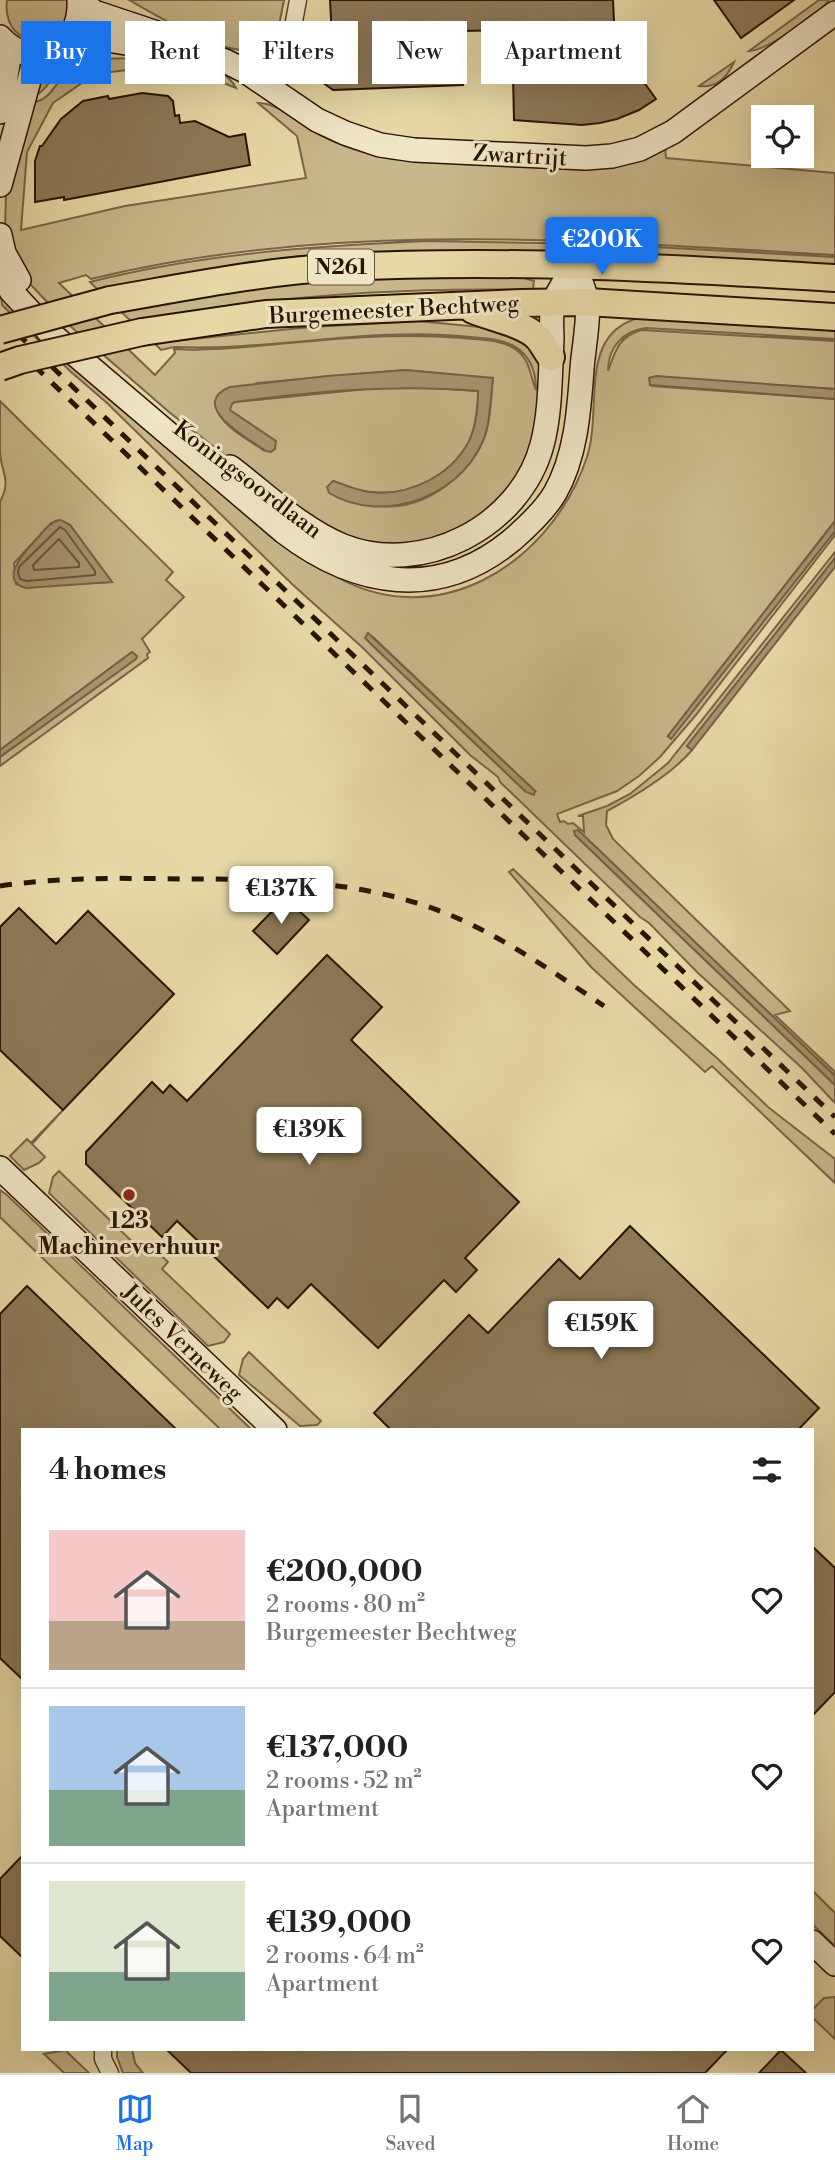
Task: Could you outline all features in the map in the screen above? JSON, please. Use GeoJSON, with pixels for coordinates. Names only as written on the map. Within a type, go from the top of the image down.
{"type":"FeatureCollection","features":[{"type":"Feature","properties":{"kind":"main road","name":"Burgemeester Bechtweg"},"geometry":{"type":"LineString","coordinates":[[0,330],[110,300],[266,275],[339,267],[575,265],[835,278]]}},
{"type":"Feature","properties":{"kind":"main road","name":"Burgemeester Bechtweg"},"geometry":{"type":"LineString","coordinates":[[0,367],[142,332],[267,314],[587,302],[835,317]]}},
{"type":"Feature","properties":{"kind":"main road"},"geometry":{"type":"LineString","coordinates":[[461,305],[493,319],[519,325],[537,337],[551,357]]}},
{"type":"Feature","properties":{"kind":"street"},"geometry":{"type":"LineString","coordinates":[[78,21],[80,0]]}},
{"type":"Feature","properties":{"kind":"street","name":"Zwartrijt"},"geometry":{"type":"LineString","coordinates":[[80,0],[94,12],[125,22]]}},
{"type":"Feature","properties":{"kind":"street"},"geometry":{"type":"LineString","coordinates":[[294,21],[298,0]]}},
{"type":"Feature","properties":{"kind":"street","name":"Zwartrijt"},"geometry":{"type":"LineString","coordinates":[[263,84],[317,120],[380,145],[414,150],[586,158],[612,156],[640,149],[673,132],[835,13]]}},
{"type":"Feature","properties":{"kind":"street"},"geometry":{"type":"LineString","coordinates":[[3,40],[21,51]]}},
{"type":"Feature","properties":{"kind":"street"},"geometry":{"type":"LineString","coordinates":[[0,112],[9,58],[3,40]]}},
{"type":"Feature","properties":{"kind":"street"},"geometry":{"type":"LineString","coordinates":[[0,184],[28,84]]}},
{"type":"Feature","properties":{"kind":"street","name":"Koningsoordlaan"},"geometry":{"type":"LineString","coordinates":[[0,235],[4,253],[20,282],[59,327],[182,430],[314,532],[344,546],[368,553],[395,555],[423,553],[452,544],[481,530],[506,508],[528,477],[541,446],[549,405],[554,302],[575,265]]}},
{"type":"Feature","properties":{"kind":"street","name":"Koningsoordlaan"},"geometry":{"type":"LineString","coordinates":[[0,270],[11,291],[51,333],[284,532],[308,550],[338,565],[394,580],[425,579],[457,572],[490,558],[525,530],[555,493],[572,452],[579,406],[587,302],[575,265]]}},
{"type":"Feature","properties":{"kind":"street","name":"Jules Verneweg"},"geometry":{"type":"LineString","coordinates":[[0,1168],[273,1428]]}},
{"type":"Feature","properties":{"kind":"street"},"geometry":{"type":"LineString","coordinates":[[814,1944],[835,1964]]}},
{"type":"Feature","properties":{"kind":"street"},"geometry":{"type":"LineString","coordinates":[[103,2051],[103,2060],[110,2073]]}},
{"type":"Feature","properties":{"kind":"shaded area"},"geometry":{"type":"Polygon","coordinates":[[[7,0],[67,0],[67,21],[21,21],[21,35],[15,31],[8,18],[7,0]]]}},
{"type":"Feature","properties":{"kind":"shaded area"},"geometry":{"type":"Polygon","coordinates":[[[129,0],[284,0],[280,21],[239,21],[239,49],[225,47],[225,21],[166,21],[129,0]]]}},
{"type":"Feature","properties":{"kind":"shaded area"},"geometry":{"type":"Polygon","coordinates":[[[819,0],[829,0],[792,31],[768,45],[749,51],[819,0]]]}},
{"type":"Feature","properties":{"kind":"shaded area"},"geometry":{"type":"Polygon","coordinates":[[[125,58],[125,70],[111,72],[111,59],[125,58]]]}},
{"type":"Feature","properties":{"kind":"shaded area"},"geometry":{"type":"Polygon","coordinates":[[[734,62],[721,81],[699,86],[734,62]]]}},
{"type":"Feature","properties":{"kind":"shaded area"},"geometry":{"type":"Polygon","coordinates":[[[225,75],[230,79],[236,88],[225,84],[225,75]]]}},
{"type":"Feature","properties":{"kind":"shaded area"},"geometry":{"type":"Polygon","coordinates":[[[37,84],[48,84],[34,96],[37,84]]]}},
{"type":"Feature","properties":{"kind":"shaded area"},"geometry":{"type":"Polygon","coordinates":[[[57,84],[81,84],[53,103],[27,152],[21,230],[125,206],[306,178],[297,136],[258,103],[282,110],[337,143],[392,159],[585,170],[613,167],[665,147],[666,158],[751,166],[751,168],[835,173],[835,255],[555,241],[368,241],[275,248],[183,260],[91,279],[86,275],[59,283],[155,375],[175,353],[174,349],[226,349],[370,337],[444,337],[490,340],[515,349],[527,363],[536,390],[533,370],[523,353],[506,342],[486,338],[388,335],[352,337],[245,346],[174,347],[161,350],[154,343],[311,327],[418,321],[490,328],[528,344],[541,369],[533,448],[502,501],[456,534],[398,547],[344,538],[245,471],[169,412],[69,325],[18,268],[5,231],[6,192],[33,102],[40,101],[57,84]],[[405,370],[257,383],[216,406],[229,426],[265,451],[230,410],[230,405],[235,402],[397,386],[479,391],[474,429],[465,448],[456,460],[431,480],[401,491],[386,493],[361,490],[333,481],[370,503],[381,506],[414,503],[430,496],[459,475],[480,448],[490,413],[493,379],[405,370]]]}},
{"type":"Feature","properties":{"kind":"shaded area"},"geometry":{"type":"Polygon","coordinates":[[[426,241],[599,244],[835,257],[835,268],[599,254],[99,291],[90,282],[215,258],[426,241]]]}},
{"type":"Feature","properties":{"kind":"shaded area"},"geometry":{"type":"Polygon","coordinates":[[[394,276],[521,277],[534,281],[533,290],[432,290],[332,295],[232,306],[132,322],[119,310],[302,282],[394,276]]]}},
{"type":"Feature","properties":{"kind":"shaded area"},"geometry":{"type":"Polygon","coordinates":[[[0,284],[327,571],[367,590],[407,597],[446,593],[483,580],[517,558],[546,530],[570,496],[587,457],[599,359],[606,342],[622,325],[639,318],[835,330],[835,339],[646,328],[630,333],[614,348],[608,371],[622,341],[641,330],[835,341],[835,389],[651,377],[652,386],[835,399],[835,521],[668,736],[671,738],[835,531],[835,535],[695,716],[660,757],[617,791],[557,814],[560,822],[573,823],[584,832],[583,816],[578,816],[630,794],[668,763],[835,552],[835,558],[687,746],[692,750],[664,776],[607,811],[606,825],[613,839],[790,1011],[775,1015],[835,1072],[835,1076],[578,830],[575,835],[835,1085],[835,1103],[802,1068],[698,973],[500,782],[498,777],[470,755],[363,648],[292,584],[107,403],[2,305],[0,284]],[[368,634],[370,643],[526,792],[535,791],[368,634]]]}},
{"type":"Feature","properties":{"kind":"shaded area"},"geometry":{"type":"Polygon","coordinates":[[[0,401],[173,572],[166,580],[184,597],[142,639],[150,652],[147,654],[148,658],[0,766],[0,757],[137,656],[132,652],[0,750],[0,502],[6,482],[0,452],[0,401]],[[58,520],[51,523],[14,563],[16,584],[23,587],[112,582],[70,525],[58,520]]]}},
{"type":"Feature","properties":{"kind":"shaded area"},"geometry":{"type":"Polygon","coordinates":[[[513,869],[634,985],[768,1107],[835,1159],[835,1183],[712,1066],[705,1072],[591,967],[509,872],[513,869]]]}},
{"type":"Feature","properties":{"kind":"shaded area"},"geometry":{"type":"Polygon","coordinates":[[[63,1110],[32,1144],[45,1157],[24,1170],[10,1156],[27,1139],[31,1143],[63,1110]]]}},
{"type":"Feature","properties":{"kind":"shaded area"},"geometry":{"type":"Polygon","coordinates":[[[59,1171],[145,1254],[152,1247],[168,1262],[162,1269],[230,1334],[224,1342],[208,1346],[49,1193],[53,1177],[59,1171]]]}},
{"type":"Feature","properties":{"kind":"shaded area"},"geometry":{"type":"Polygon","coordinates":[[[0,1190],[250,1428],[219,1428],[0,1217],[0,1190]]]}},
{"type":"Feature","properties":{"kind":"shaded area"},"geometry":{"type":"Polygon","coordinates":[[[249,1352],[321,1421],[317,1425],[300,1426],[239,1375],[243,1359],[249,1352]]]}},
{"type":"Feature","properties":{"kind":"shaded area"},"geometry":{"type":"Polygon","coordinates":[[[814,1892],[835,1913],[835,1946],[814,1926],[814,1892]]]}},
{"type":"Feature","properties":{"kind":"shaded area"},"geometry":{"type":"Polygon","coordinates":[[[835,1997],[835,2039],[814,2019],[814,2008],[824,1998],[835,1997]]]}},
{"type":"Feature","properties":{"kind":"shaded area"},"geometry":{"type":"Polygon","coordinates":[[[67,2051],[89,2073],[64,2073],[44,2054],[67,2051]]]}},
{"type":"Feature","properties":{"kind":"shaded area"},"geometry":{"type":"Polygon","coordinates":[[[117,2051],[132,2051],[135,2063],[143,2073],[123,2073],[117,2051]]]}},
{"type":"Feature","properties":{"kind":"water"},"geometry":{"type":"Polygon","coordinates":[[[406,370],[493,378],[487,428],[482,443],[470,462],[455,479],[436,492],[416,501],[394,506],[349,502],[329,493],[327,487],[333,481],[361,490],[386,493],[401,491],[431,480],[456,460],[465,448],[475,423],[478,391],[417,388],[356,390],[265,398],[232,404],[230,410],[276,441],[275,449],[271,452],[236,431],[218,412],[215,403],[218,394],[230,387],[406,370]]]}},
{"type":"Feature","properties":{"kind":"water"},"geometry":{"type":"Polygon","coordinates":[[[656,376],[835,389],[835,399],[650,385],[649,378],[656,376]]]}},
{"type":"Feature","properties":{"kind":"water"},"geometry":{"type":"Polygon","coordinates":[[[61,520],[70,525],[112,582],[26,588],[18,585],[14,580],[15,568],[23,555],[49,526],[61,520]]]}},
{"type":"Feature","properties":{"kind":"water"},"geometry":{"type":"Polygon","coordinates":[[[835,521],[835,531],[671,739],[668,736],[835,521]]]}},
{"type":"Feature","properties":{"kind":"water"},"geometry":{"type":"Polygon","coordinates":[[[835,558],[835,567],[692,750],[687,746],[835,558]]]}},
{"type":"Feature","properties":{"kind":"water"},"geometry":{"type":"Polygon","coordinates":[[[368,633],[535,791],[534,795],[526,792],[370,643],[365,638],[368,633]]]}},
{"type":"Feature","properties":{"kind":"water"},"geometry":{"type":"Polygon","coordinates":[[[132,652],[137,656],[136,659],[0,757],[0,750],[132,652]]]}},
{"type":"Feature","properties":{"kind":"water"},"geometry":{"type":"Polygon","coordinates":[[[578,830],[835,1076],[835,1085],[575,835],[574,831],[578,830]]]}},
{"type":"Feature","properties":{"kind":"building"},"geometry":{"type":"Polygon","coordinates":[[[330,0],[613,0],[614,21],[481,21],[481,31],[467,31],[467,21],[372,21],[372,84],[463,85],[333,90],[325,84],[358,84],[358,21],[331,21],[330,0]]]}},
{"type":"Feature","properties":{"kind":"building"},"geometry":{"type":"Polygon","coordinates":[[[714,0],[794,0],[741,38],[714,0]]]}},
{"type":"Feature","properties":{"kind":"building"},"geometry":{"type":"Polygon","coordinates":[[[513,84],[645,84],[656,99],[639,110],[600,123],[582,125],[514,120],[513,84]]]}},
{"type":"Feature","properties":{"kind":"building"},"geometry":{"type":"Polygon","coordinates":[[[142,93],[168,96],[173,101],[175,116],[179,115],[180,123],[195,121],[229,137],[245,134],[250,165],[64,200],[64,197],[35,202],[35,161],[40,146],[61,119],[83,101],[142,93]]]}},
{"type":"Feature","properties":{"kind":"building"},"geometry":{"type":"Polygon","coordinates":[[[285,898],[309,920],[277,954],[253,931],[285,898]]]}},
{"type":"Feature","properties":{"kind":"building"},"geometry":{"type":"Polygon","coordinates":[[[19,908],[56,944],[88,911],[174,994],[63,1110],[0,1050],[0,927],[19,908]]]}},
{"type":"Feature","properties":{"kind":"building"},"geometry":{"type":"Polygon","coordinates":[[[327,955],[382,1007],[351,1040],[519,1202],[465,1258],[477,1270],[456,1292],[444,1280],[378,1348],[311,1284],[288,1308],[277,1298],[268,1308],[177,1221],[162,1237],[86,1164],[86,1152],[152,1082],[163,1093],[170,1085],[187,1101],[327,955]]]}},
{"type":"Feature","properties":{"kind":"building"},"geometry":{"type":"Polygon","coordinates":[[[630,1226],[819,1408],[800,1428],[389,1428],[374,1413],[469,1315],[488,1333],[559,1259],[580,1279],[630,1226]]]}},
{"type":"Feature","properties":{"kind":"building"},"geometry":{"type":"Polygon","coordinates":[[[27,1286],[175,1428],[21,1428],[21,1678],[0,1658],[0,1314],[27,1286]]]}},
{"type":"Feature","properties":{"kind":"building"},"geometry":{"type":"Polygon","coordinates":[[[814,1548],[835,1568],[835,1692],[814,1714],[814,1548]]]}},
{"type":"Feature","properties":{"kind":"building"},"geometry":{"type":"Polygon","coordinates":[[[21,1857],[21,1956],[0,1936],[0,1879],[21,1857]]]}},
{"type":"Feature","properties":{"kind":"building"},"geometry":{"type":"Polygon","coordinates":[[[168,2051],[726,2051],[705,2073],[191,2073],[168,2051]]]}},
{"type":"Feature","properties":{"kind":"building"},"geometry":{"type":"Polygon","coordinates":[[[782,2051],[806,2073],[759,2073],[782,2051]]]}},
{"type":"Feature","properties":{"kind":"railway"},"geometry":{"type":"LineString","coordinates":[[0,317],[835,1117]]}},
{"type":"Feature","properties":{"kind":"railway"},"geometry":{"type":"LineString","coordinates":[[0,333],[835,1134]]}},
{"type":"Feature","properties":{"kind":"railway"},"geometry":{"type":"LineString","coordinates":[[0,886],[90,879],[212,879],[303,882],[363,890],[423,905],[471,924],[516,949],[604,1006]]}},
{"type":"Feature","properties":{"kind":"place","name":"123 Machineverhuur"},"geometry":{"type":"Point","coordinates":[129,1195]}}]}
